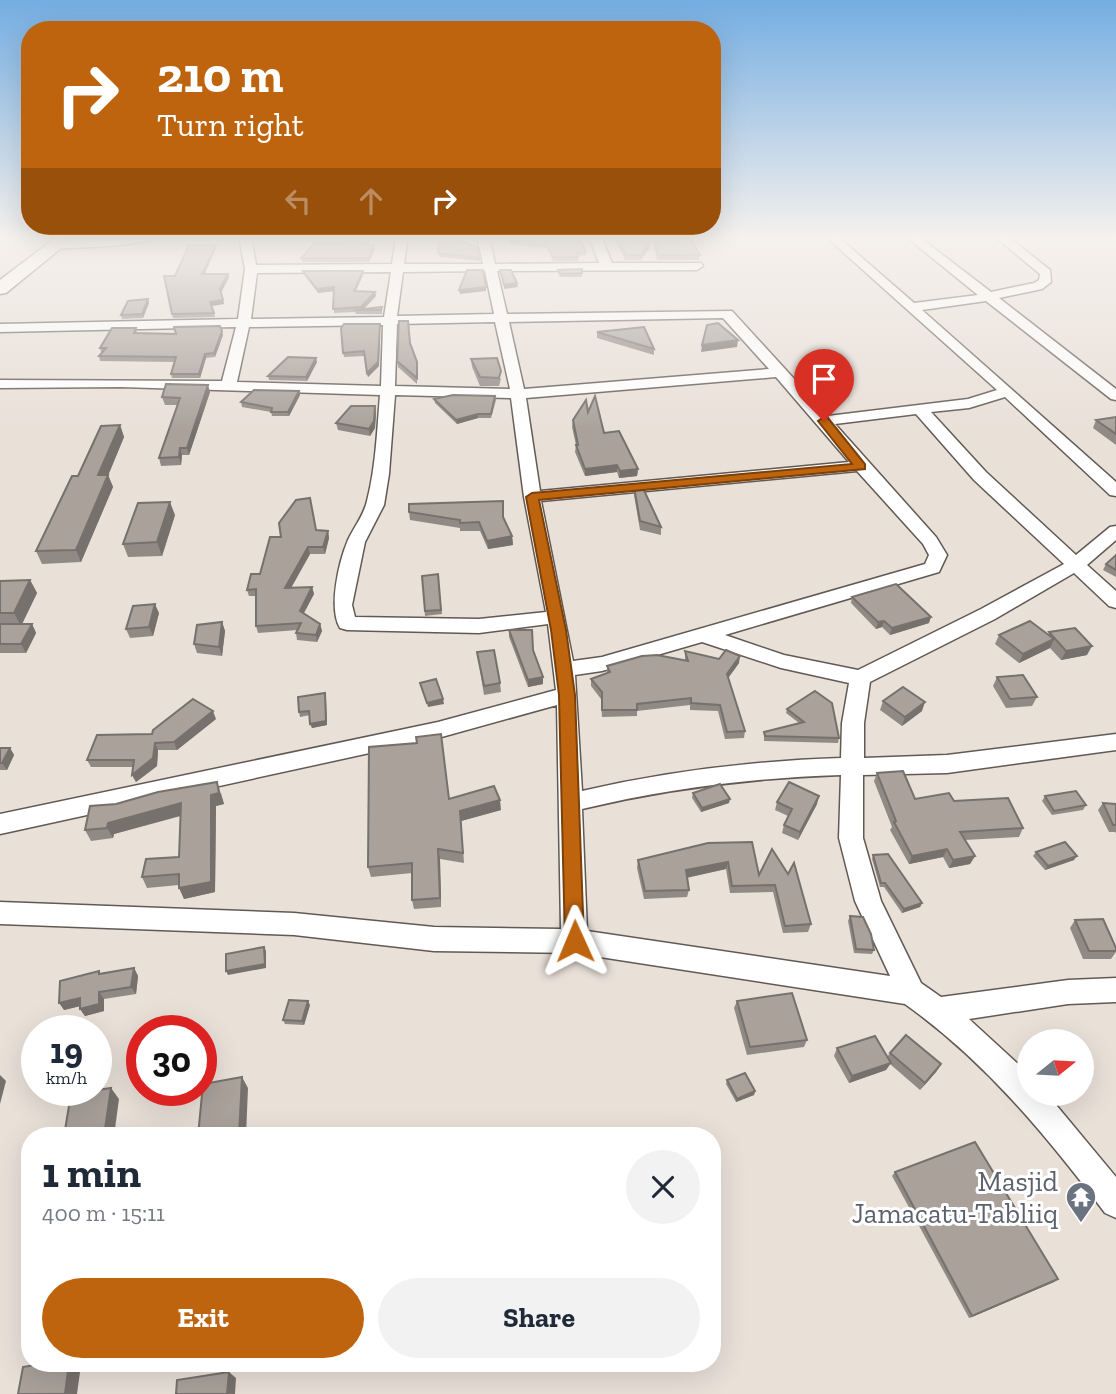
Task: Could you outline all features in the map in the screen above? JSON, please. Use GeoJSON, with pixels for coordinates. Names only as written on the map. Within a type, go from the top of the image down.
{"type":"FeatureCollection","features":[{"type":"Feature","properties":{"kind":"street"},"geometry":{"type":"LineString","coordinates":[[228,387],[247,301]]}},
{"type":"Feature","properties":{"kind":"street"},"geometry":{"type":"LineString","coordinates":[[393,301],[381,474],[375,505],[356,541],[342,605],[347,623],[479,626],[556,617]]}},
{"type":"Feature","properties":{"kind":"street"},"geometry":{"type":"LineString","coordinates":[[499,301],[518,394],[532,497],[564,669],[572,802],[575,941]]}},
{"type":"Feature","properties":{"kind":"street"},"geometry":{"type":"LineString","coordinates":[[903,301],[1052,429],[1116,491]]}},
{"type":"Feature","properties":{"kind":"street"},"geometry":{"type":"LineString","coordinates":[[910,307],[954,301]]}},
{"type":"Feature","properties":{"kind":"street"},"geometry":{"type":"LineString","coordinates":[[997,301],[1116,396]]}},
{"type":"Feature","properties":{"kind":"street"},"geometry":{"type":"LineString","coordinates":[[0,328],[727,314],[824,421],[860,467],[930,541],[938,555],[933,568],[602,663],[564,669]]}},
{"type":"Feature","properties":{"kind":"street"},"geometry":{"type":"LineString","coordinates":[[0,384],[121,383],[518,394],[780,372]]}},
{"type":"Feature","properties":{"kind":"street"},"geometry":{"type":"LineString","coordinates":[[824,421],[969,403],[1007,392]]}},
{"type":"Feature","properties":{"kind":"street"},"geometry":{"type":"LineString","coordinates":[[920,409],[980,476],[1116,602]]}},
{"type":"Feature","properties":{"kind":"street"},"geometry":{"type":"LineString","coordinates":[[532,497],[860,467]]}},
{"type":"Feature","properties":{"kind":"street"},"geometry":{"type":"LineString","coordinates":[[700,634],[781,661],[860,678],[988,614],[1077,564],[1116,531]]}},
{"type":"Feature","properties":{"kind":"street"},"geometry":{"type":"LineString","coordinates":[[860,678],[850,768],[851,838],[868,901],[911,992]]}},
{"type":"Feature","properties":{"kind":"street"},"geometry":{"type":"LineString","coordinates":[[0,824],[438,730],[567,695]]}},
{"type":"Feature","properties":{"kind":"street"},"geometry":{"type":"LineString","coordinates":[[572,802],[637,787],[763,769],[947,764],[1116,742]]}},
{"type":"Feature","properties":{"kind":"street"},"geometry":{"type":"LineString","coordinates":[[0,913],[294,925],[433,939],[575,941],[911,992],[939,1010],[1015,1082],[1072,1145],[1116,1202]]}},
{"type":"Feature","properties":{"kind":"street"},"geometry":{"type":"LineString","coordinates":[[939,1010],[1068,992],[1116,990]]}},
{"type":"Feature","properties":{"kind":"building"},"geometry":{"type":"Polygon","coordinates":[[[128,301],[147,301],[142,314],[121,315],[128,301]]]}},
{"type":"Feature","properties":{"kind":"building"},"geometry":{"type":"Polygon","coordinates":[[[169,301],[216,301],[210,302],[214,313],[172,314],[169,301]]]}},
{"type":"Feature","properties":{"kind":"building"},"geometry":{"type":"Polygon","coordinates":[[[333,301],[367,301],[361,307],[333,309],[333,301]]]}},
{"type":"Feature","properties":{"kind":"building"},"geometry":{"type":"Polygon","coordinates":[[[382,307],[381,310],[355,310],[382,307]]]}},
{"type":"Feature","properties":{"kind":"building"},"geometry":{"type":"Polygon","coordinates":[[[399,321],[408,321],[410,343],[417,362],[417,378],[397,361],[399,321]]]}},
{"type":"Feature","properties":{"kind":"building"},"geometry":{"type":"Polygon","coordinates":[[[718,323],[738,340],[702,345],[707,325],[718,323]]]}},
{"type":"Feature","properties":{"kind":"building"},"geometry":{"type":"Polygon","coordinates":[[[344,324],[380,324],[378,362],[367,373],[364,351],[343,353],[341,328],[344,324]]]}},
{"type":"Feature","properties":{"kind":"building"},"geometry":{"type":"Polygon","coordinates":[[[220,326],[222,331],[214,353],[205,354],[199,374],[171,374],[176,357],[99,356],[106,348],[100,348],[112,328],[136,328],[134,333],[176,334],[174,327],[220,326]]]}},
{"type":"Feature","properties":{"kind":"building"},"geometry":{"type":"Polygon","coordinates":[[[644,327],[654,349],[597,332],[644,327]]]}},
{"type":"Feature","properties":{"kind":"building"},"geometry":{"type":"Polygon","coordinates":[[[288,357],[316,358],[306,377],[268,376],[288,357]]]}},
{"type":"Feature","properties":{"kind":"building"},"geometry":{"type":"Polygon","coordinates":[[[497,358],[501,371],[499,378],[480,377],[471,359],[497,358]]]}},
{"type":"Feature","properties":{"kind":"building"},"geometry":{"type":"Polygon","coordinates":[[[166,384],[208,385],[187,448],[180,448],[179,457],[159,458],[180,398],[162,397],[166,384]]]}},
{"type":"Feature","properties":{"kind":"building"},"geometry":{"type":"Polygon","coordinates":[[[254,390],[299,391],[288,412],[271,412],[272,408],[241,402],[254,390]]]}},
{"type":"Feature","properties":{"kind":"building"},"geometry":{"type":"Polygon","coordinates":[[[453,395],[495,396],[491,414],[478,414],[456,420],[434,399],[453,395]]]}},
{"type":"Feature","properties":{"kind":"building"},"geometry":{"type":"Polygon","coordinates":[[[595,396],[604,433],[619,431],[638,469],[620,471],[617,465],[585,469],[576,445],[573,420],[586,400],[588,412],[595,396]]]}},
{"type":"Feature","properties":{"kind":"building"},"geometry":{"type":"Polygon","coordinates":[[[351,406],[375,406],[374,421],[369,429],[336,423],[351,406]]]}},
{"type":"Feature","properties":{"kind":"building"},"geometry":{"type":"Polygon","coordinates":[[[1116,417],[1116,434],[1096,420],[1116,417]]]}},
{"type":"Feature","properties":{"kind":"building"},"geometry":{"type":"Polygon","coordinates":[[[120,425],[98,475],[108,475],[76,550],[36,551],[72,476],[78,476],[101,426],[120,425]]]}},
{"type":"Feature","properties":{"kind":"building"},"geometry":{"type":"Polygon","coordinates":[[[642,486],[661,527],[640,521],[634,487],[642,486]]]}},
{"type":"Feature","properties":{"kind":"building"},"geometry":{"type":"Polygon","coordinates":[[[310,498],[316,530],[328,531],[323,547],[308,547],[285,588],[312,587],[300,611],[320,624],[316,635],[296,633],[301,623],[256,626],[256,589],[247,590],[251,574],[260,574],[270,537],[281,537],[279,523],[296,500],[310,498]]]}},
{"type":"Feature","properties":{"kind":"building"},"geometry":{"type":"Polygon","coordinates":[[[503,501],[503,517],[512,536],[487,541],[479,522],[460,523],[460,520],[409,512],[409,504],[503,501]]]}},
{"type":"Feature","properties":{"kind":"building"},"geometry":{"type":"Polygon","coordinates":[[[170,502],[157,542],[123,544],[138,503],[170,502]]]}},
{"type":"Feature","properties":{"kind":"building"},"geometry":{"type":"Polygon","coordinates":[[[1116,555],[1116,570],[1106,564],[1116,555]]]}},
{"type":"Feature","properties":{"kind":"building"},"geometry":{"type":"Polygon","coordinates":[[[438,574],[441,610],[425,611],[422,576],[438,574]]]}},
{"type":"Feature","properties":{"kind":"building"},"geometry":{"type":"Polygon","coordinates":[[[30,580],[14,613],[0,613],[0,581],[30,580]]]}},
{"type":"Feature","properties":{"kind":"building"},"geometry":{"type":"Polygon","coordinates":[[[896,584],[931,617],[892,628],[884,621],[878,622],[852,597],[896,584]]]}},
{"type":"Feature","properties":{"kind":"building"},"geometry":{"type":"Polygon","coordinates":[[[155,604],[149,627],[126,629],[133,606],[155,604]]]}},
{"type":"Feature","properties":{"kind":"building"},"geometry":{"type":"Polygon","coordinates":[[[1030,621],[1054,639],[1023,654],[999,635],[1030,621]]]}},
{"type":"Feature","properties":{"kind":"building"},"geometry":{"type":"Polygon","coordinates":[[[222,622],[219,647],[194,644],[197,625],[222,622]]]}},
{"type":"Feature","properties":{"kind":"building"},"geometry":{"type":"Polygon","coordinates":[[[0,624],[32,624],[21,644],[0,644],[0,624]]]}},
{"type":"Feature","properties":{"kind":"building"},"geometry":{"type":"Polygon","coordinates":[[[1075,628],[1092,646],[1066,651],[1049,632],[1075,628]]]}},
{"type":"Feature","properties":{"kind":"building"},"geometry":{"type":"Polygon","coordinates":[[[509,630],[532,630],[533,650],[543,677],[528,680],[509,630]]]}},
{"type":"Feature","properties":{"kind":"building"},"geometry":{"type":"Polygon","coordinates":[[[494,650],[500,683],[484,686],[477,652],[494,650]]]}},
{"type":"Feature","properties":{"kind":"building"},"geometry":{"type":"Polygon","coordinates":[[[726,650],[740,656],[727,674],[745,731],[727,732],[720,705],[691,703],[691,698],[637,704],[637,710],[602,710],[602,692],[591,679],[610,672],[607,666],[642,656],[657,655],[688,661],[685,651],[719,659],[726,650]]]}},
{"type":"Feature","properties":{"kind":"building"},"geometry":{"type":"Polygon","coordinates":[[[1023,675],[1037,697],[1010,699],[997,677],[1023,675]]]}},
{"type":"Feature","properties":{"kind":"building"},"geometry":{"type":"Polygon","coordinates":[[[436,679],[443,699],[427,703],[420,683],[436,679]]]}},
{"type":"Feature","properties":{"kind":"building"},"geometry":{"type":"Polygon","coordinates":[[[903,687],[925,702],[905,717],[883,701],[903,687]]]}},
{"type":"Feature","properties":{"kind":"building"},"geometry":{"type":"Polygon","coordinates":[[[815,691],[832,703],[839,738],[765,736],[764,732],[804,722],[787,709],[815,691]]]}},
{"type":"Feature","properties":{"kind":"building"},"geometry":{"type":"Polygon","coordinates":[[[325,693],[326,721],[310,724],[309,711],[299,712],[298,697],[325,693]]]}},
{"type":"Feature","properties":{"kind":"building"},"geometry":{"type":"Polygon","coordinates":[[[193,699],[213,711],[174,742],[155,743],[153,758],[132,775],[134,760],[87,760],[97,735],[152,734],[153,730],[193,699]]]}},
{"type":"Feature","properties":{"kind":"building"},"geometry":{"type":"Polygon","coordinates":[[[441,734],[449,799],[494,786],[500,800],[460,811],[463,853],[438,849],[440,898],[412,900],[412,863],[368,867],[369,747],[417,743],[416,737],[441,734]]]}},
{"type":"Feature","properties":{"kind":"building"},"geometry":{"type":"Polygon","coordinates":[[[0,748],[10,748],[2,763],[0,763],[0,748]]]}},
{"type":"Feature","properties":{"kind":"building"},"geometry":{"type":"Polygon","coordinates":[[[903,771],[915,799],[949,793],[954,801],[1008,798],[1023,828],[960,832],[975,856],[953,860],[947,849],[912,856],[894,822],[896,821],[877,773],[903,771]]]}},
{"type":"Feature","properties":{"kind":"building"},"geometry":{"type":"Polygon","coordinates":[[[217,782],[219,793],[211,795],[211,882],[179,888],[179,874],[142,877],[146,859],[179,857],[181,803],[108,823],[107,828],[85,830],[90,806],[116,804],[158,792],[217,782]]]}},
{"type":"Feature","properties":{"kind":"building"},"geometry":{"type":"Polygon","coordinates":[[[789,782],[819,796],[800,832],[784,825],[792,809],[777,802],[789,782]]]}},
{"type":"Feature","properties":{"kind":"building"},"geometry":{"type":"Polygon","coordinates":[[[720,784],[730,799],[702,808],[693,793],[720,784]]]}},
{"type":"Feature","properties":{"kind":"building"},"geometry":{"type":"Polygon","coordinates":[[[1076,791],[1086,805],[1054,811],[1045,796],[1076,791]]]}},
{"type":"Feature","properties":{"kind":"building"},"geometry":{"type":"Polygon","coordinates":[[[1103,803],[1116,804],[1116,825],[1113,825],[1103,803]]]}},
{"type":"Feature","properties":{"kind":"building"},"geometry":{"type":"Polygon","coordinates":[[[752,842],[759,875],[772,849],[788,874],[794,863],[811,924],[785,926],[775,885],[732,886],[728,862],[686,870],[689,890],[645,891],[638,860],[708,843],[752,842]]]}},
{"type":"Feature","properties":{"kind":"building"},"geometry":{"type":"Polygon","coordinates":[[[1065,842],[1077,856],[1048,866],[1036,852],[1065,842]]]}},
{"type":"Feature","properties":{"kind":"building"},"geometry":{"type":"Polygon","coordinates":[[[888,854],[922,903],[904,909],[885,883],[881,883],[873,855],[888,854]]]}},
{"type":"Feature","properties":{"kind":"building"},"geometry":{"type":"Polygon","coordinates":[[[850,916],[863,917],[871,934],[874,950],[856,949],[850,916]]]}},
{"type":"Feature","properties":{"kind":"building"},"geometry":{"type":"Polygon","coordinates":[[[1103,919],[1116,951],[1089,951],[1075,920],[1103,919]]]}},
{"type":"Feature","properties":{"kind":"building"},"geometry":{"type":"Polygon","coordinates":[[[264,947],[265,964],[226,971],[226,954],[264,947]]]}},
{"type":"Feature","properties":{"kind":"building"},"geometry":{"type":"Polygon","coordinates":[[[134,968],[131,987],[99,992],[99,1004],[80,1009],[80,998],[59,1003],[60,981],[99,971],[99,974],[134,968]]]}},
{"type":"Feature","properties":{"kind":"building"},"geometry":{"type":"Polygon","coordinates":[[[792,993],[807,1040],[750,1047],[737,1001],[792,993]]]}},
{"type":"Feature","properties":{"kind":"building"},"geometry":{"type":"Polygon","coordinates":[[[289,1000],[308,1001],[302,1021],[283,1020],[289,1000]]]}},
{"type":"Feature","properties":{"kind":"building"},"geometry":{"type":"Polygon","coordinates":[[[906,1035],[941,1064],[925,1083],[890,1053],[906,1035]]]}},
{"type":"Feature","properties":{"kind":"building"},"geometry":{"type":"Polygon","coordinates":[[[875,1036],[891,1063],[852,1076],[837,1048],[875,1036]]]}},
{"type":"Feature","properties":{"kind":"building"},"geometry":{"type":"Polygon","coordinates":[[[745,1073],[755,1091],[737,1099],[727,1080],[745,1073]]]}},
{"type":"Feature","properties":{"kind":"building"},"geometry":{"type":"Polygon","coordinates":[[[242,1077],[239,1127],[199,1127],[201,1106],[217,1106],[217,1081],[242,1077]]]}},
{"type":"Feature","properties":{"kind":"building"},"geometry":{"type":"Polygon","coordinates":[[[69,1106],[108,1106],[105,1127],[66,1127],[69,1106]]]}},
{"type":"Feature","properties":{"kind":"building"},"geometry":{"type":"Polygon","coordinates":[[[975,1142],[1058,1279],[972,1316],[895,1172],[975,1142]]]}},
{"type":"Feature","properties":{"kind":"building"},"geometry":{"type":"Polygon","coordinates":[[[22,1372],[68,1372],[65,1394],[18,1394],[22,1372]]]}},
{"type":"Feature","properties":{"kind":"building"},"geometry":{"type":"Polygon","coordinates":[[[229,1372],[227,1394],[176,1394],[177,1380],[229,1372]]]}},
{"type":"Feature","properties":{"kind":"place","name":"Masjid Jamacatu-Tabliiq"},"geometry":{"type":"Point","coordinates":[1081,1224]}},
{"type":"Feature","properties":{"kind":"route"},"geometry":{"type":"LineString","coordinates":[[575,941],[567,695],[559,630],[532,497],[860,467],[824,421]]}}]}
